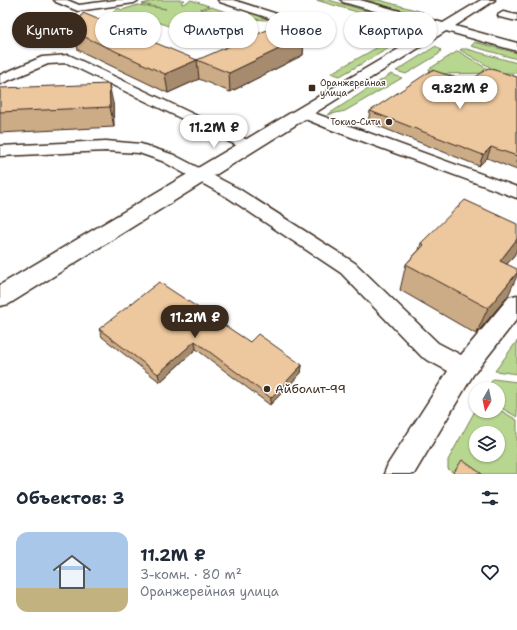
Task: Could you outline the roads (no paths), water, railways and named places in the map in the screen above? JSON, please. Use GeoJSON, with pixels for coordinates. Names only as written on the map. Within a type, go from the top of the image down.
{"type":"FeatureCollection","features":[{"type":"Feature","properties":{"kind":"street"},"geometry":{"type":"LineString","coordinates":[[347,0],[517,47]]}},
{"type":"Feature","properties":{"kind":"street"},"geometry":{"type":"LineString","coordinates":[[0,297],[489,0]]}},
{"type":"Feature","properties":{"kind":"lane"},"geometry":{"type":"LineString","coordinates":[[58,0],[78,8],[134,0]]}},
{"type":"Feature","properties":{"kind":"lane"},"geometry":{"type":"LineString","coordinates":[[223,0],[266,14]]}},
{"type":"Feature","properties":{"kind":"lane"},"geometry":{"type":"LineString","coordinates":[[503,15],[517,18]]}},
{"type":"Feature","properties":{"kind":"lane"},"geometry":{"type":"LineString","coordinates":[[0,80],[46,60],[69,59],[249,146]]}},
{"type":"Feature","properties":{"kind":"lane"},"geometry":{"type":"LineString","coordinates":[[303,113],[337,127],[517,193]]}},
{"type":"Feature","properties":{"kind":"lane"},"geometry":{"type":"LineString","coordinates":[[0,151],[106,146],[141,150],[168,158],[233,193],[348,268],[430,350],[464,368]]}},
{"type":"Feature","properties":{"kind":"lane"},"geometry":{"type":"LineString","coordinates":[[398,474],[464,368],[517,304]]}},
{"type":"Feature","properties":{"kind":"place","name":"Оранжерейная улица"},"geometry":{"type":"Point","coordinates":[312,88]}},
{"type":"Feature","properties":{"kind":"place","name":"Токио-Сити"},"geometry":{"type":"Point","coordinates":[389,122]}},
{"type":"Feature","properties":{"kind":"place","name":"Айболит-99"},"geometry":{"type":"Point","coordinates":[267,389]}}]}
